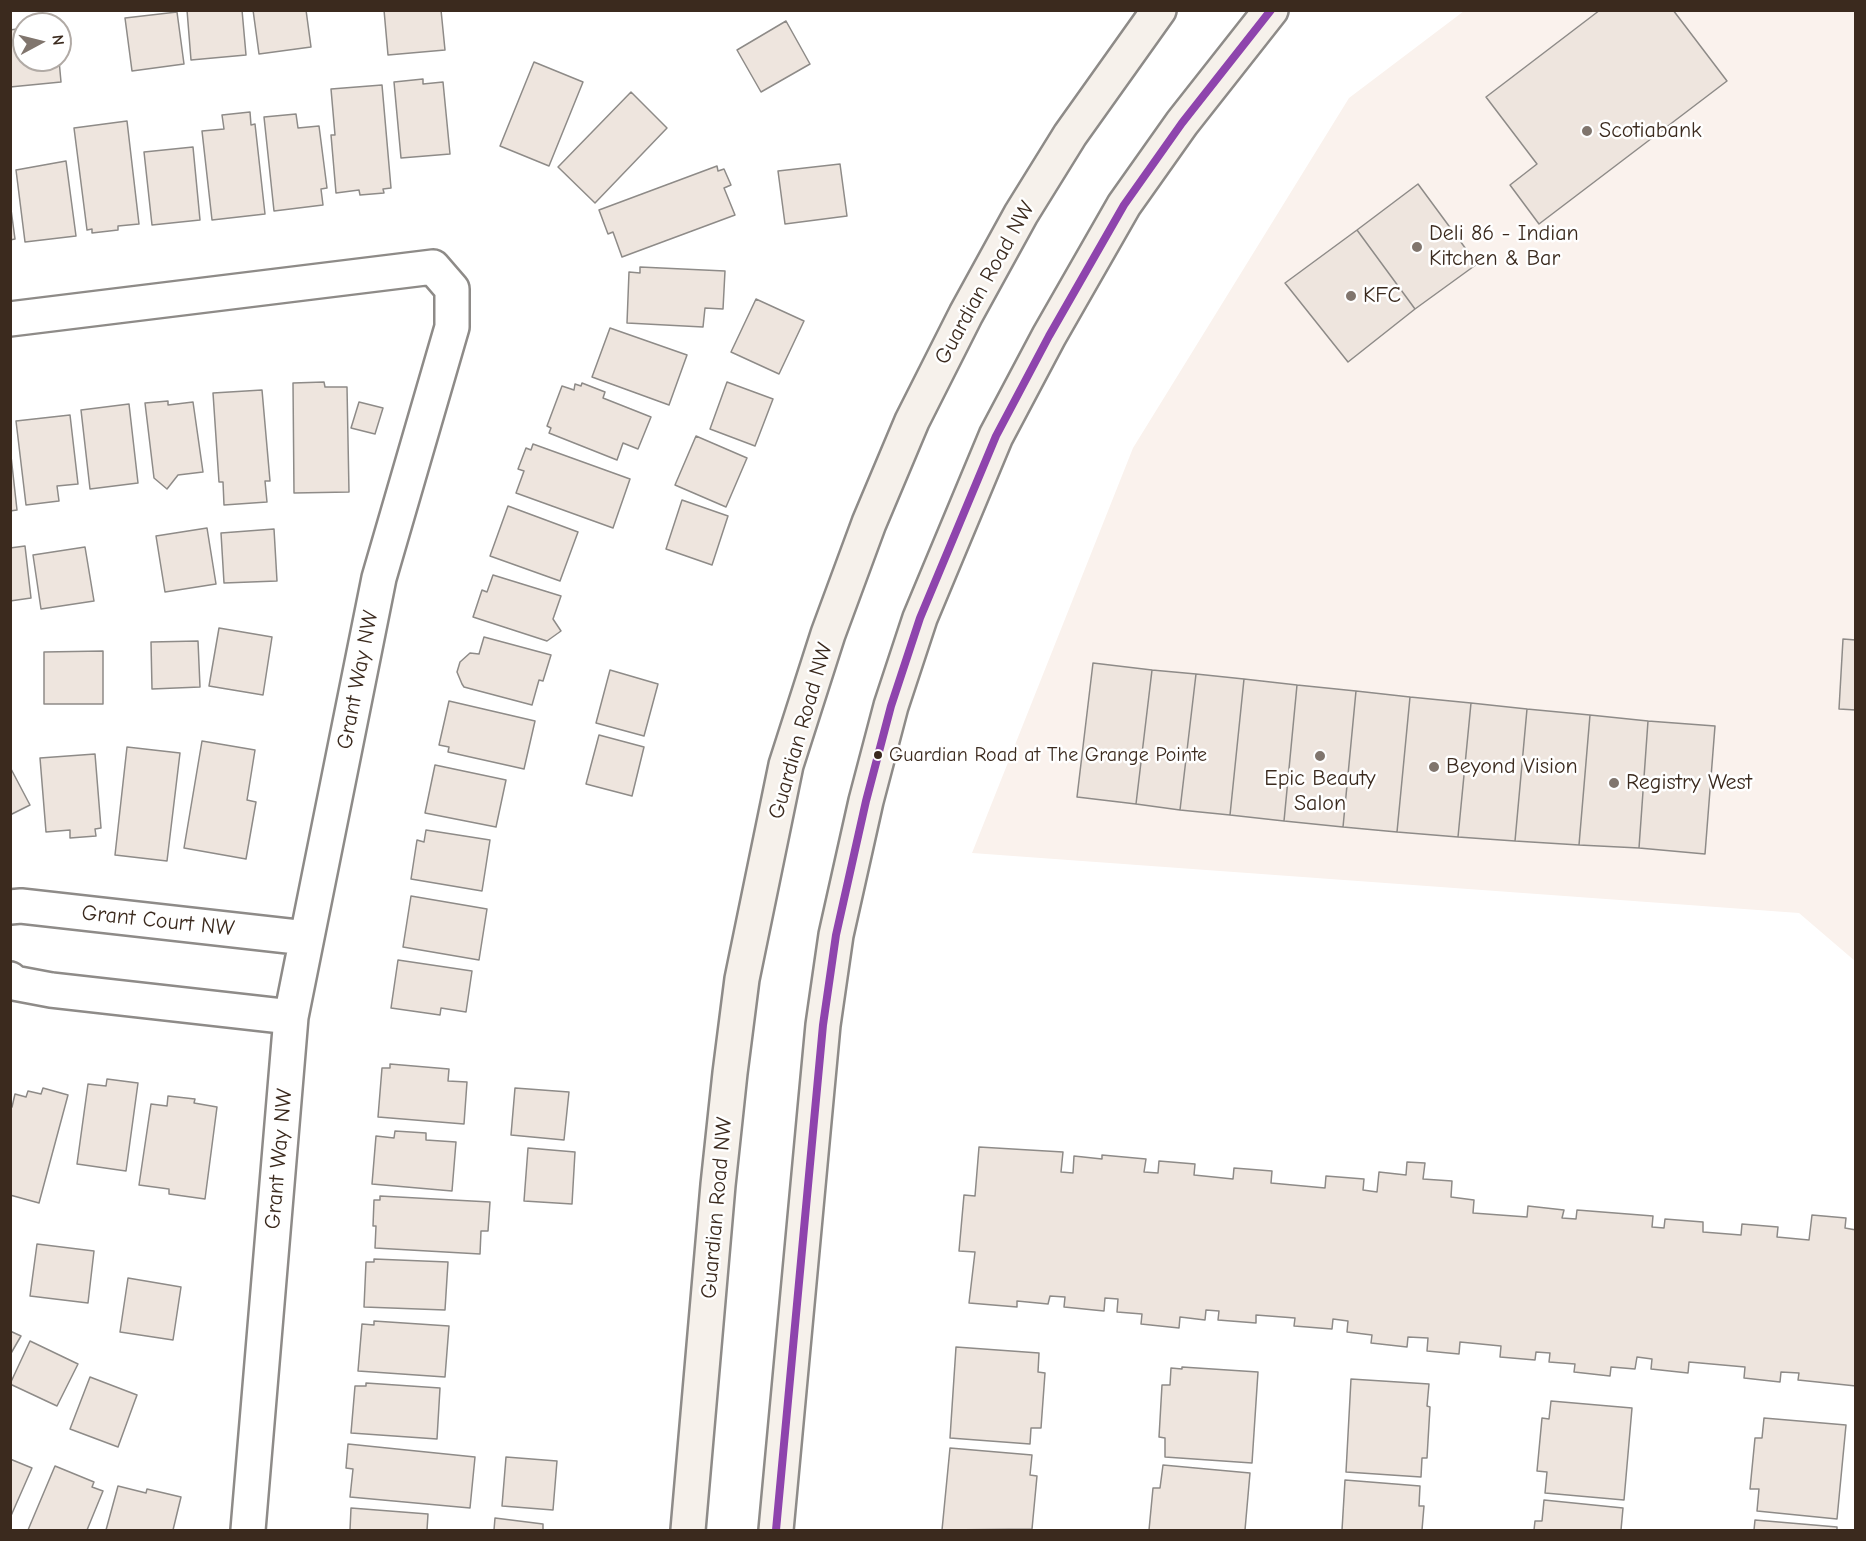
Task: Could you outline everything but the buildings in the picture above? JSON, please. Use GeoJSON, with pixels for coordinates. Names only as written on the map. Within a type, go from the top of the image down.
{"type":"FeatureCollection","features":[{"type":"Feature","properties":{"kind":"main road","name":"Guardian Road NW"},"geometry":{"type":"LineString","coordinates":[[688,1530],[718,1185],[737,1014],[742,979],[786,765],[828,634],[869,522],[912,421],[966,314],[1021,214],[1070,135],[1159,10]]}},
{"type":"Feature","properties":{"kind":"main road"},"geometry":{"type":"LineString","coordinates":[[776,1530],[823,1025],[836,935],[891,706],[916,629],[996,436],[1049,336],[1124,205],[1182,123],[1271,10]]}},
{"type":"Feature","properties":{"kind":"street","name":"Grant Way NW"},"geometry":{"type":"LineString","coordinates":[[10,318],[434,267],[452,289],[452,327],[379,578],[291,1017],[249,1530]]}},
{"type":"Feature","properties":{"kind":"street","name":"Grant Court NW"},"geometry":{"type":"LineString","coordinates":[[10,907],[21,906],[306,938]]}},
{"type":"Feature","properties":{"kind":"street"},"geometry":{"type":"LineString","coordinates":[[10,979],[14,983],[51,990],[291,1017]]}},
{"type":"Feature","properties":{"kind":"shaded area"},"geometry":{"type":"Polygon","coordinates":[[[1464,11],[1855,11],[1855,961],[1799,913],[972,853],[1133,448],[1349,98],[1464,11]]]}},
{"type":"Feature","properties":{"kind":"transit line"},"geometry":{"type":"LineString","coordinates":[[776,1530],[823,1025],[836,935],[866,801],[891,706],[920,618],[996,436],[1049,336],[1124,205],[1182,123],[1271,10]]}},
{"type":"Feature","properties":{"kind":"place","name":"Scotiabank"},"geometry":{"type":"Point","coordinates":[1587,131]}},
{"type":"Feature","properties":{"kind":"place","name":"Deli 86 - Indian Kitchen & Bar"},"geometry":{"type":"Point","coordinates":[1417,247]}},
{"type":"Feature","properties":{"kind":"place","name":"KFC"},"geometry":{"type":"Point","coordinates":[1351,296]}},
{"type":"Feature","properties":{"kind":"place","name":"Guardian Road at The Grange Pointe"},"geometry":{"type":"Point","coordinates":[878,755]}},
{"type":"Feature","properties":{"kind":"place","name":"Epic Beauty Salon"},"geometry":{"type":"Point","coordinates":[1320,756]}},
{"type":"Feature","properties":{"kind":"place","name":"Beyond Vision"},"geometry":{"type":"Point","coordinates":[1434,767]}},
{"type":"Feature","properties":{"kind":"place","name":"Registry West"},"geometry":{"type":"Point","coordinates":[1614,783]}}]}
